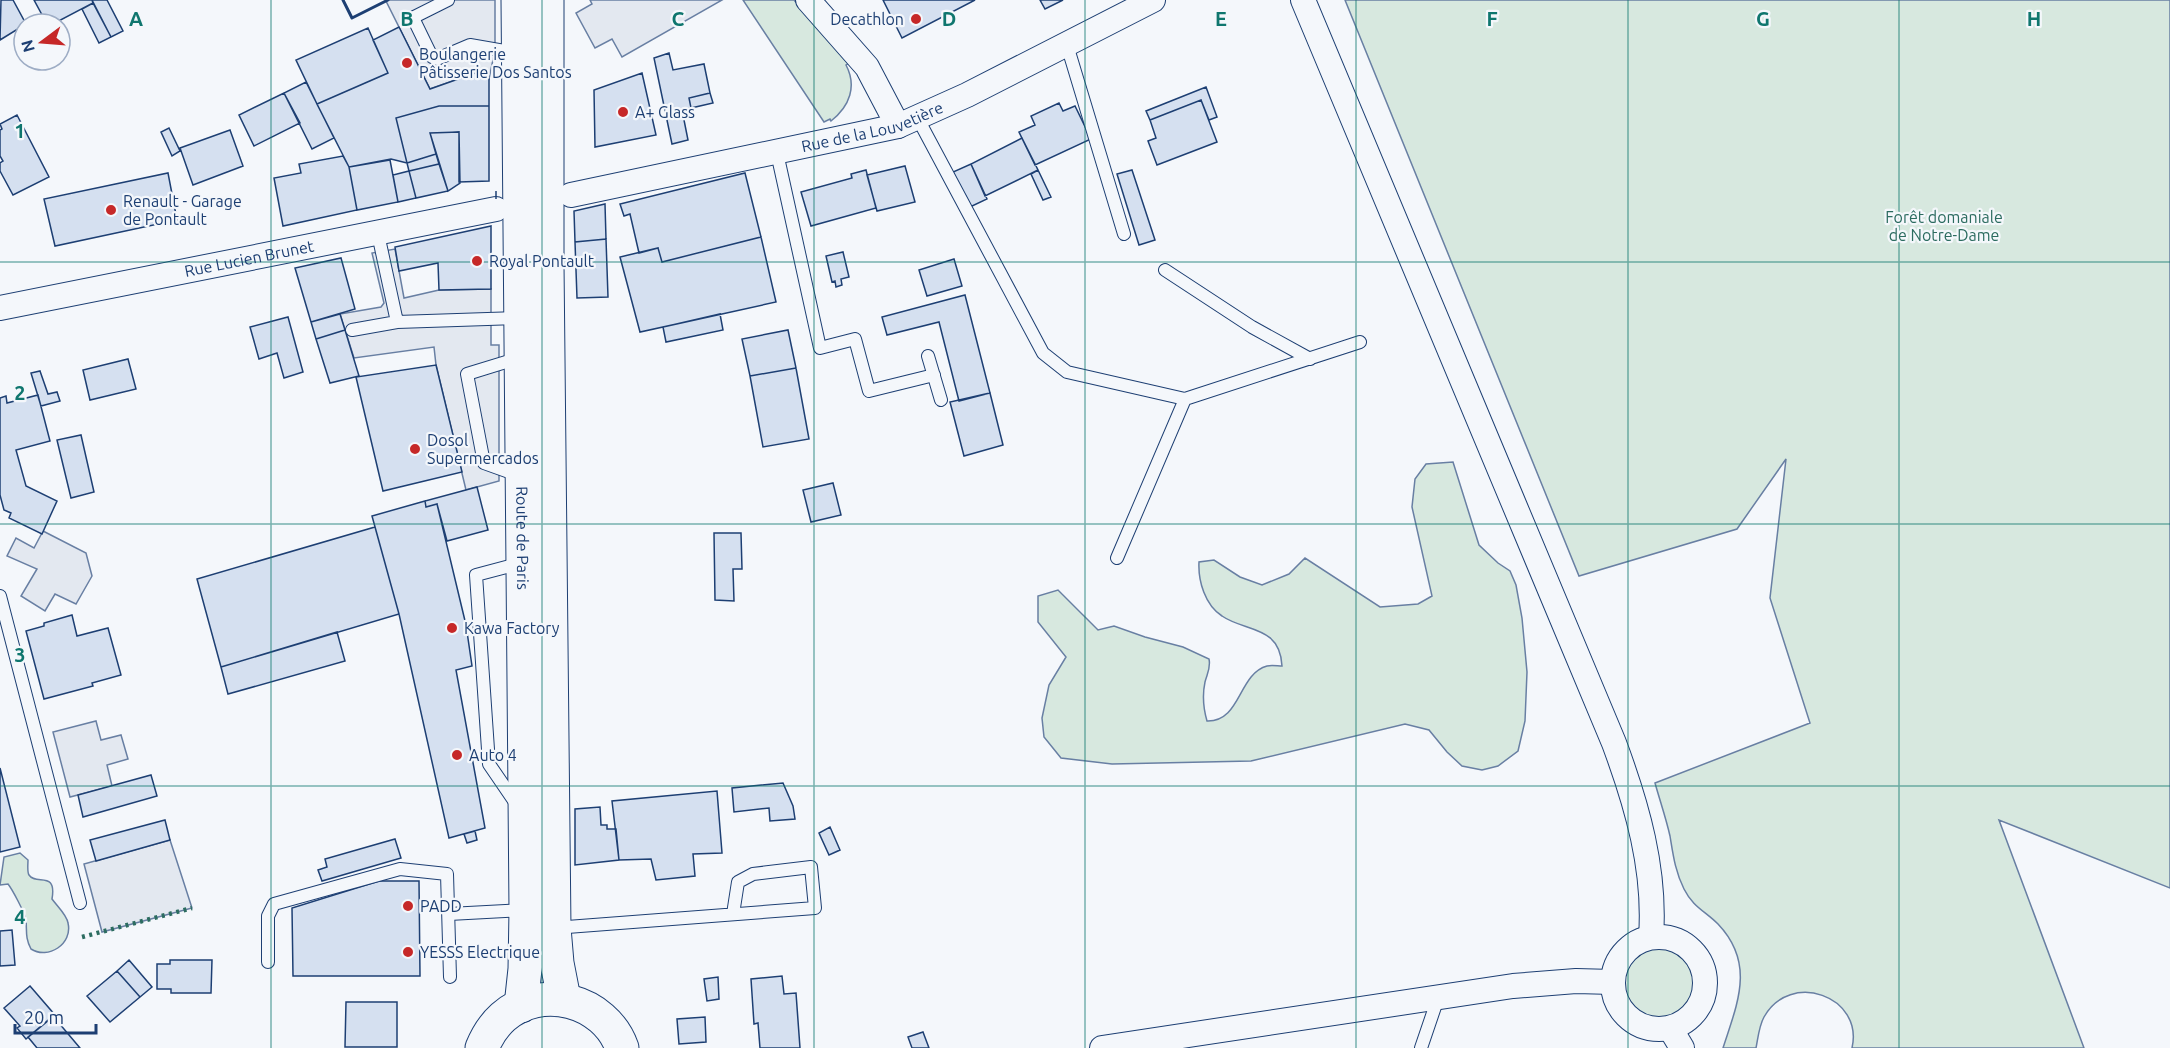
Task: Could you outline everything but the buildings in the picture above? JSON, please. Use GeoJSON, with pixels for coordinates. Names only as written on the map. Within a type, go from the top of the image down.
{"type":"FeatureCollection","features":[{"type":"Feature","properties":{"kind":"main road","name":"Route de Paris"},"geometry":{"type":"LineString","coordinates":[[518,0],[526,910],[525,969],[520,1005]]}},
{"type":"Feature","properties":{"kind":"main road","name":"Route de Paris"},"geometry":{"type":"LineString","coordinates":[[547,0],[547,264],[554,928],[557,963],[564,999]]}},
{"type":"Feature","properties":{"kind":"main road"},"geometry":{"type":"LineString","coordinates":[[482,1048],[490,1031],[504,1017],[520,1005],[542,999],[564,999],[586,1007],[605,1020],[619,1039],[622,1048]]}},
{"type":"Feature","properties":{"kind":"street"},"geometry":{"type":"LineString","coordinates":[[808,0],[867,67],[907,122]]}},
{"type":"Feature","properties":{"kind":"street","name":"Rue de la Louvetière"},"geometry":{"type":"LineString","coordinates":[[572,195],[777,153],[907,122],[968,95],[1153,0]]}},
{"type":"Feature","properties":{"kind":"street"},"geometry":{"type":"LineString","coordinates":[[1303,0],[1618,754],[1641,826],[1649,870],[1653,909],[1651,937]]}},
{"type":"Feature","properties":{"kind":"street","name":"Rue Lucien Brunet"},"geometry":{"type":"LineString","coordinates":[[0,308],[496,209]]}},
{"type":"Feature","properties":{"kind":"street"},"geometry":{"type":"LineString","coordinates":[[1651,937],[1667,937],[1682,942],[1694,952],[1703,966],[1706,981],[1704,997],[1676,1038],[1656,1029],[1642,1026],[1630,1019],[1621,1009],[1615,996],[1613,982],[1620,958],[1639,941],[1651,937]]}},
{"type":"Feature","properties":{"kind":"street"},"geometry":{"type":"LineString","coordinates":[[1102,1048],[1534,984],[1576,981],[1613,982]]}},
{"type":"Feature","properties":{"kind":"lane"},"geometry":{"type":"LineString","coordinates":[[448,0],[414,17],[432,57],[437,58],[470,45],[518,53]]}},
{"type":"Feature","properties":{"kind":"lane"},"geometry":{"type":"LineString","coordinates":[[1067,45],[1124,234]]}},
{"type":"Feature","properties":{"kind":"lane"},"geometry":{"type":"LineString","coordinates":[[907,122],[1043,353],[1067,372],[1185,399],[1360,342]]}},
{"type":"Feature","properties":{"kind":"lane"},"geometry":{"type":"LineString","coordinates":[[777,153],[820,348],[855,339],[870,391],[934,375]]}},
{"type":"Feature","properties":{"kind":"lane"},"geometry":{"type":"LineString","coordinates":[[378,234],[397,322]]}},
{"type":"Feature","properties":{"kind":"lane"},"geometry":{"type":"LineString","coordinates":[[1165,270],[1252,327],[1310,359]]}},
{"type":"Feature","properties":{"kind":"lane"},"geometry":{"type":"LineString","coordinates":[[352,330],[397,322],[520,318]]}},
{"type":"Feature","properties":{"kind":"lane"},"geometry":{"type":"LineString","coordinates":[[928,356],[941,400]]}},
{"type":"Feature","properties":{"kind":"lane"},"geometry":{"type":"LineString","coordinates":[[520,357],[467,374],[484,463],[522,477]]}},
{"type":"Feature","properties":{"kind":"lane"},"geometry":{"type":"LineString","coordinates":[[1117,558],[1185,399]]}},
{"type":"Feature","properties":{"kind":"lane"},"geometry":{"type":"LineString","coordinates":[[522,562],[476,575],[489,764],[525,816]]}},
{"type":"Feature","properties":{"kind":"lane"},"geometry":{"type":"LineString","coordinates":[[0,596],[80,903]]}},
{"type":"Feature","properties":{"kind":"lane"},"geometry":{"type":"LineString","coordinates":[[554,928],[814,908],[811,867],[753,874],[738,882],[733,914]]}},
{"type":"Feature","properties":{"kind":"lane"},"geometry":{"type":"LineString","coordinates":[[268,962],[268,916],[274,904],[400,869],[447,874],[450,977]]}},
{"type":"Feature","properties":{"kind":"lane"},"geometry":{"type":"LineString","coordinates":[[449,914],[526,910]]}},
{"type":"Feature","properties":{"kind":"lane"},"geometry":{"type":"LineString","coordinates":[[1422,1048],[1438,998]]}},
{"type":"Feature","properties":{"kind":"green space"},"geometry":{"type":"Polygon","coordinates":[[[743,0],[794,0],[849,63],[846,65],[851,80],[850,95],[843,109],[831,121],[830,119],[824,122],[743,0]]]}},
{"type":"Feature","properties":{"kind":"green space","name":"Forêt domaniale de Notre-Dame"},"geometry":{"type":"Polygon","coordinates":[[[1345,0],[2170,0],[2170,888],[1999,820],[2084,1048],[1852,1048],[1853,1030],[1847,1015],[1836,1003],[1822,995],[1806,992],[1790,995],[1776,1003],[1762,1021],[1756,1048],[1723,1048],[1738,1000],[1740,969],[1737,954],[1730,939],[1718,924],[1695,905],[1684,889],[1676,869],[1655,783],[1810,723],[1770,598],[1786,459],[1737,529],[1579,576],[1345,0]]]}},
{"type":"Feature","properties":{"kind":"green space"},"geometry":{"type":"Polygon","coordinates":[[[1453,462],[1479,545],[1510,571],[1516,585],[1522,618],[1527,672],[1525,721],[1518,751],[1498,766],[1482,770],[1462,766],[1429,730],[1405,724],[1251,761],[1112,764],[1061,758],[1044,737],[1042,718],[1049,685],[1066,657],[1038,622],[1038,596],[1058,590],[1098,630],[1114,626],[1183,647],[1209,659],[1203,692],[1204,706],[1207,721],[1218,719],[1227,714],[1257,671],[1267,666],[1282,666],[1280,653],[1268,636],[1231,621],[1211,606],[1201,585],[1199,562],[1214,560],[1240,577],[1262,585],[1289,574],[1305,558],[1380,607],[1418,604],[1432,596],[1412,507],[1415,479],[1426,464],[1453,462]]]}},
{"type":"Feature","properties":{"kind":"green space"},"geometry":{"type":"Polygon","coordinates":[[[20,853],[28,860],[29,875],[32,878],[49,882],[53,890],[52,899],[67,920],[69,931],[63,943],[58,948],[45,953],[31,949],[27,938],[26,920],[21,907],[8,884],[0,885],[4,857],[20,853]]]}},
{"type":"Feature","properties":{"kind":"green space"},"geometry":{"type":"Polygon","coordinates":[[[1665,947],[1684,957],[1692,969],[1694,983],[1692,997],[1684,1009],[1672,1017],[1651,1019],[1632,1009],[1624,997],[1622,976],[1632,957],[1644,949],[1665,947]]]}},
{"type":"Feature","properties":{"kind":"shaded area"},"geometry":{"type":"Polygon","coordinates":[[[495,0],[495,50],[489,79],[478,72],[430,89],[386,1],[495,0]]]}},
{"type":"Feature","properties":{"kind":"shaded area"},"geometry":{"type":"Polygon","coordinates":[[[590,0],[722,0],[622,57],[612,39],[595,48],[576,13],[592,4],[590,0]]]}},
{"type":"Feature","properties":{"kind":"shaded area"},"geometry":{"type":"Polygon","coordinates":[[[395,249],[404,298],[439,290],[491,289],[491,345],[499,345],[499,481],[466,490],[436,365],[434,347],[354,358],[340,314],[381,307],[384,303],[372,253],[395,249]]]}},
{"type":"Feature","properties":{"kind":"shaded area"},"geometry":{"type":"Polygon","coordinates":[[[43,531],[86,553],[92,576],[76,604],[55,594],[45,611],[21,596],[37,569],[7,556],[16,538],[34,548],[43,531]]]}},
{"type":"Feature","properties":{"kind":"shaded area"},"geometry":{"type":"Polygon","coordinates":[[[96,721],[101,740],[121,735],[128,759],[107,765],[112,786],[70,797],[53,732],[96,721]]]}},
{"type":"Feature","properties":{"kind":"shaded area"},"geometry":{"type":"Polygon","coordinates":[[[170,840],[192,908],[102,932],[84,864],[170,840]]]}},
{"type":"Feature","properties":{"kind":"hedge"},"geometry":{"type":"LineString","coordinates":[[82,937],[192,908]]}},
{"type":"Feature","properties":{"kind":"fence"},"geometry":{"type":"LineString","coordinates":[[496,191],[496,201]]}},
{"type":"Feature","properties":{"kind":"wall"},"geometry":{"type":"LineString","coordinates":[[343,0],[352,18],[388,0]]}},
{"type":"Feature","properties":{"kind":"place","name":"Decathlon"},"geometry":{"type":"Point","coordinates":[916,19]}},
{"type":"Feature","properties":{"kind":"place","name":"Boulangerie Pâtisserie Dos Santos"},"geometry":{"type":"Point","coordinates":[407,63]}},
{"type":"Feature","properties":{"kind":"place","name":"A+ Glass"},"geometry":{"type":"Point","coordinates":[623,112]}},
{"type":"Feature","properties":{"kind":"place","name":"Renault - Garage de Pontault"},"geometry":{"type":"Point","coordinates":[111,210]}},
{"type":"Feature","properties":{"kind":"place","name":"Royal Pontault"},"geometry":{"type":"Point","coordinates":[477,261]}},
{"type":"Feature","properties":{"kind":"place","name":"Dosol Supermercados"},"geometry":{"type":"Point","coordinates":[415,449]}},
{"type":"Feature","properties":{"kind":"place","name":"Kawa Factory"},"geometry":{"type":"Point","coordinates":[452,628]}},
{"type":"Feature","properties":{"kind":"place","name":"Auto 4"},"geometry":{"type":"Point","coordinates":[457,755]}},
{"type":"Feature","properties":{"kind":"place","name":"PADD"},"geometry":{"type":"Point","coordinates":[408,906]}},
{"type":"Feature","properties":{"kind":"place","name":"YESSS Electrique"},"geometry":{"type":"Point","coordinates":[408,952]}}]}
